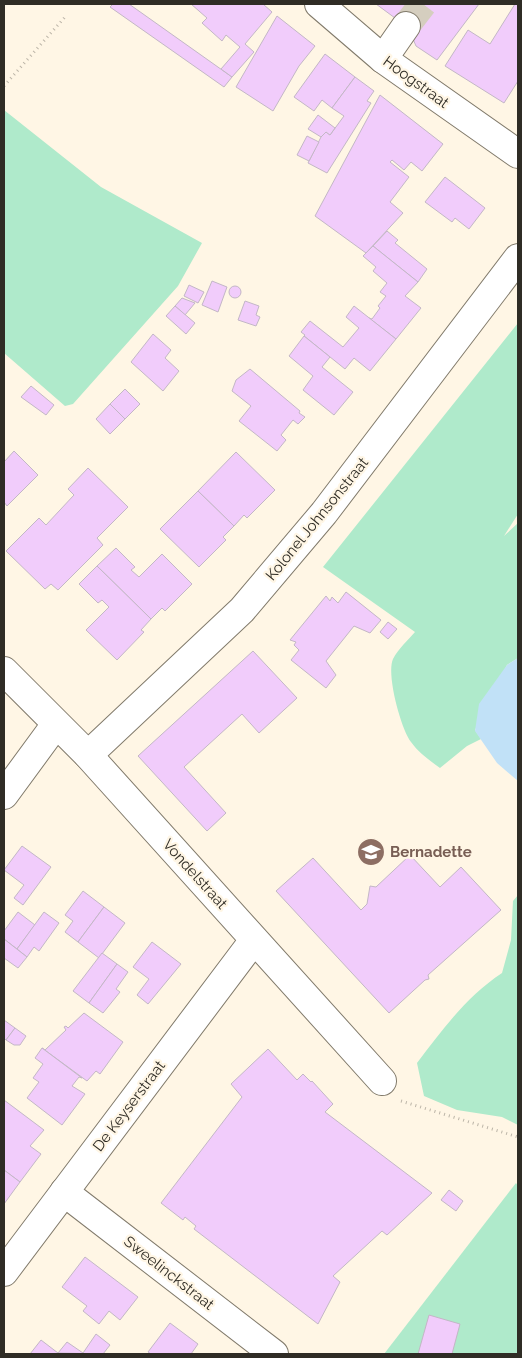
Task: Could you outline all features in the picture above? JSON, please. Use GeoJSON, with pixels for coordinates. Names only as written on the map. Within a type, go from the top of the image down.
{"type":"FeatureCollection","features":[{"type":"Feature","properties":{"kind":"street","name":"Hoogstraat"},"geometry":{"type":"LineString","coordinates":[[319,4],[383,59],[518,154]]}},
{"type":"Feature","properties":{"kind":"street"},"geometry":{"type":"LineString","coordinates":[[383,59],[406,26]]}},
{"type":"Feature","properties":{"kind":"street","name":"Kolonel Johnsonstraat"},"geometry":{"type":"LineString","coordinates":[[88,755],[242,610],[324,513],[518,258]]}},
{"type":"Feature","properties":{"kind":"street","name":"Vondelstraat"},"geometry":{"type":"LineString","coordinates":[[4,671],[88,755],[382,1081]]}},
{"type":"Feature","properties":{"kind":"street"},"geometry":{"type":"LineString","coordinates":[[4,795],[56,724]]}},
{"type":"Feature","properties":{"kind":"street","name":"De Keyserstraat"},"geometry":{"type":"LineString","coordinates":[[4,1272],[254,940]]}},
{"type":"Feature","properties":{"kind":"street","name":"Sweelinckstraat"},"geometry":{"type":"LineString","coordinates":[[64,1192],[274,1354]]}},
{"type":"Feature","properties":{"kind":"path"},"geometry":{"type":"LineString","coordinates":[[4,86],[66,16]]}},
{"type":"Feature","properties":{"kind":"path"},"geometry":{"type":"LineString","coordinates":[[382,1081],[397,1100],[518,1138]]}},
{"type":"Feature","properties":{"kind":"green space"},"geometry":{"type":"Polygon","coordinates":[[[4,110],[101,187],[202,243],[178,286],[73,404],[65,406],[4,353],[4,110]]]}},
{"type":"Feature","properties":{"kind":"green space"},"geometry":{"type":"Polygon","coordinates":[[[518,323],[518,514],[504,536],[518,523],[518,658],[507,665],[475,730],[481,739],[467,746],[440,768],[421,753],[411,742],[399,714],[393,688],[391,666],[393,659],[400,648],[415,632],[323,567],[518,323]]]}},
{"type":"Feature","properties":{"kind":"green space"},"geometry":{"type":"Polygon","coordinates":[[[518,895],[518,1125],[502,1117],[457,1110],[424,1096],[417,1063],[466,1003],[502,973],[511,940],[513,901],[518,895]]]}},
{"type":"Feature","properties":{"kind":"green space"},"geometry":{"type":"Polygon","coordinates":[[[516,1183],[518,1186],[518,1354],[384,1354],[516,1183]]]}},
{"type":"Feature","properties":{"kind":"water"},"geometry":{"type":"Polygon","coordinates":[[[518,658],[518,781],[497,763],[475,731],[479,704],[507,665],[518,658]]]}},
{"type":"Feature","properties":{"kind":"building"},"geometry":{"type":"Polygon","coordinates":[[[113,4],[129,4],[232,77],[224,87],[110,7],[113,4]]]}},
{"type":"Feature","properties":{"kind":"building"},"geometry":{"type":"Polygon","coordinates":[[[191,4],[263,4],[272,12],[245,44],[254,52],[232,77],[221,69],[240,47],[226,35],[222,41],[202,23],[207,18],[191,4]]]}},
{"type":"Feature","properties":{"kind":"building"},"geometry":{"type":"Polygon","coordinates":[[[376,4],[479,4],[437,60],[416,46],[413,39],[414,32],[376,4]]]}},
{"type":"Feature","properties":{"kind":"building"},"geometry":{"type":"Polygon","coordinates":[[[515,4],[518,4],[518,81],[504,103],[445,66],[468,30],[490,44],[515,4]]]}},
{"type":"Feature","properties":{"kind":"building"},"geometry":{"type":"Polygon","coordinates":[[[277,16],[315,46],[299,66],[273,111],[236,87],[277,16]]]}},
{"type":"Feature","properties":{"kind":"building"},"geometry":{"type":"Polygon","coordinates":[[[325,54],[355,77],[332,108],[322,100],[314,111],[294,97],[325,54]]]}},
{"type":"Feature","properties":{"kind":"building"},"geometry":{"type":"Polygon","coordinates":[[[355,77],[374,91],[367,101],[371,103],[327,173],[308,163],[321,137],[326,132],[330,135],[344,116],[332,108],[355,77]]]}},
{"type":"Feature","properties":{"kind":"building"},"geometry":{"type":"Polygon","coordinates":[[[380,95],[443,144],[422,171],[411,162],[404,170],[392,160],[390,162],[409,177],[390,202],[403,213],[366,253],[315,216],[380,95]]]}},
{"type":"Feature","properties":{"kind":"building"},"geometry":{"type":"Polygon","coordinates":[[[318,115],[335,128],[330,135],[326,132],[321,137],[308,129],[318,115]]]}},
{"type":"Feature","properties":{"kind":"building"},"geometry":{"type":"Polygon","coordinates":[[[307,136],[319,142],[309,161],[297,155],[307,136]]]}},
{"type":"Feature","properties":{"kind":"building"},"geometry":{"type":"Polygon","coordinates":[[[445,177],[485,208],[469,229],[455,218],[452,222],[425,202],[445,177]]]}},
{"type":"Feature","properties":{"kind":"building"},"geometry":{"type":"Polygon","coordinates":[[[387,231],[398,240],[395,243],[427,269],[418,282],[373,246],[387,231]]]}},
{"type":"Feature","properties":{"kind":"building"},"geometry":{"type":"Polygon","coordinates":[[[373,246],[418,282],[405,296],[421,308],[396,339],[369,318],[372,319],[380,308],[378,306],[386,296],[380,292],[387,283],[373,271],[376,267],[363,256],[373,246]]]}},
{"type":"Feature","properties":{"kind":"building"},"geometry":{"type":"Polygon","coordinates":[[[212,281],[227,287],[218,312],[202,305],[212,281]]]}},
{"type":"Feature","properties":{"kind":"building"},"geometry":{"type":"Polygon","coordinates":[[[189,285],[204,292],[198,303],[184,296],[189,285]]]}},
{"type":"Feature","properties":{"kind":"building"},"geometry":{"type":"Polygon","coordinates":[[[233,286],[237,286],[241,292],[237,298],[233,298],[229,294],[229,290],[233,286]]]}},
{"type":"Feature","properties":{"kind":"building"},"geometry":{"type":"Polygon","coordinates":[[[182,298],[195,303],[185,315],[175,306],[182,298]]]}},
{"type":"Feature","properties":{"kind":"building"},"geometry":{"type":"Polygon","coordinates":[[[245,301],[259,306],[256,315],[260,317],[256,326],[238,320],[245,301]]]}},
{"type":"Feature","properties":{"kind":"building"},"geometry":{"type":"Polygon","coordinates":[[[175,306],[195,323],[186,334],[166,316],[175,306]]]}},
{"type":"Feature","properties":{"kind":"building"},"geometry":{"type":"Polygon","coordinates":[[[354,306],[396,339],[370,371],[354,358],[345,369],[301,332],[310,321],[343,347],[359,328],[346,317],[354,306]]]}},
{"type":"Feature","properties":{"kind":"building"},"geometry":{"type":"Polygon","coordinates":[[[153,334],[171,350],[165,358],[179,371],[163,391],[131,362],[153,334]]]}},
{"type":"Feature","properties":{"kind":"building"},"geometry":{"type":"Polygon","coordinates":[[[304,336],[330,357],[322,367],[353,392],[334,415],[303,390],[313,376],[289,356],[304,336]]]}},
{"type":"Feature","properties":{"kind":"building"},"geometry":{"type":"Polygon","coordinates":[[[250,369],[305,417],[298,424],[293,420],[281,435],[286,440],[277,451],[239,421],[251,406],[232,391],[236,380],[250,369]]]}},
{"type":"Feature","properties":{"kind":"building"},"geometry":{"type":"Polygon","coordinates":[[[31,386],[54,405],[46,415],[21,397],[31,386]]]}},
{"type":"Feature","properties":{"kind":"building"},"geometry":{"type":"Polygon","coordinates":[[[125,389],[140,404],[125,419],[110,404],[125,389]]]}},
{"type":"Feature","properties":{"kind":"building"},"geometry":{"type":"Polygon","coordinates":[[[110,404],[125,419],[110,434],[96,419],[110,404]]]}},
{"type":"Feature","properties":{"kind":"building"},"geometry":{"type":"Polygon","coordinates":[[[14,451],[38,475],[7,506],[4,502],[4,462],[14,451]]]}},
{"type":"Feature","properties":{"kind":"building"},"geometry":{"type":"Polygon","coordinates":[[[236,452],[275,490],[247,518],[244,515],[234,526],[198,491],[236,452]]]}},
{"type":"Feature","properties":{"kind":"building"},"geometry":{"type":"Polygon","coordinates":[[[88,468],[128,507],[97,538],[103,545],[58,590],[51,584],[45,589],[6,551],[39,518],[46,525],[74,495],[68,489],[88,468]]]}},
{"type":"Feature","properties":{"kind":"building"},"geometry":{"type":"Polygon","coordinates":[[[198,491],[234,526],[223,537],[226,540],[199,567],[160,529],[198,491]]]}},
{"type":"Feature","properties":{"kind":"building"},"geometry":{"type":"Polygon","coordinates":[[[116,548],[135,567],[131,570],[139,577],[162,554],[192,584],[165,611],[162,608],[151,619],[97,566],[116,548]]]}},
{"type":"Feature","properties":{"kind":"building"},"geometry":{"type":"Polygon","coordinates":[[[97,566],[151,619],[141,630],[144,632],[117,660],[86,630],[109,607],[102,600],[98,603],[79,584],[97,566]]]}},
{"type":"Feature","properties":{"kind":"building"},"geometry":{"type":"Polygon","coordinates":[[[346,592],[381,620],[370,633],[354,626],[326,661],[336,675],[326,688],[291,660],[299,650],[294,645],[296,642],[290,640],[326,596],[330,601],[332,597],[338,603],[346,592]]]}},
{"type":"Feature","properties":{"kind":"building"},"geometry":{"type":"Polygon","coordinates":[[[388,622],[397,629],[388,639],[380,632],[388,622]]]}},
{"type":"Feature","properties":{"kind":"building"},"geometry":{"type":"Polygon","coordinates":[[[253,651],[297,698],[259,733],[242,714],[184,767],[226,813],[207,831],[138,756],[253,651]]]}},
{"type":"Feature","properties":{"kind":"building"},"geometry":{"type":"Polygon","coordinates":[[[22,846],[51,867],[23,905],[14,898],[24,885],[4,870],[22,846]]]}},
{"type":"Feature","properties":{"kind":"building"},"geometry":{"type":"Polygon","coordinates":[[[410,855],[440,887],[461,867],[501,910],[428,975],[429,979],[425,980],[389,1013],[276,891],[313,858],[361,910],[367,904],[370,886],[376,887],[410,855]]]}},
{"type":"Feature","properties":{"kind":"building"},"geometry":{"type":"Polygon","coordinates":[[[83,891],[104,907],[78,942],[65,932],[73,921],[65,915],[83,891]]]}},
{"type":"Feature","properties":{"kind":"building"},"geometry":{"type":"Polygon","coordinates":[[[104,907],[125,923],[99,958],[78,942],[104,907]]]}},
{"type":"Feature","properties":{"kind":"building"},"geometry":{"type":"Polygon","coordinates":[[[18,912],[35,925],[17,949],[4,939],[4,931],[18,912]]]}},
{"type":"Feature","properties":{"kind":"building"},"geometry":{"type":"Polygon","coordinates":[[[44,912],[59,923],[39,951],[34,947],[27,957],[17,949],[44,912]]]}},
{"type":"Feature","properties":{"kind":"building"},"geometry":{"type":"Polygon","coordinates":[[[4,939],[27,957],[18,968],[4,958],[4,939]]]}},
{"type":"Feature","properties":{"kind":"building"},"geometry":{"type":"Polygon","coordinates":[[[152,942],[181,964],[148,1004],[137,995],[149,979],[133,967],[152,942]]]}},
{"type":"Feature","properties":{"kind":"building"},"geometry":{"type":"Polygon","coordinates":[[[102,953],[117,964],[89,1003],[73,991],[102,953]]]}},
{"type":"Feature","properties":{"kind":"building"},"geometry":{"type":"Polygon","coordinates":[[[117,964],[128,972],[116,989],[120,992],[103,1013],[89,1003],[117,964]]]}},
{"type":"Feature","properties":{"kind":"building"},"geometry":{"type":"Polygon","coordinates":[[[84,1013],[123,1042],[100,1074],[96,1071],[87,1081],[42,1048],[45,1050],[66,1030],[64,1027],[68,1028],[84,1013]]]}},
{"type":"Feature","properties":{"kind":"building"},"geometry":{"type":"Polygon","coordinates":[[[4,1020],[15,1028],[6,1040],[4,1038],[4,1020]]]}},
{"type":"Feature","properties":{"kind":"building"},"geometry":{"type":"Polygon","coordinates":[[[15,1028],[26,1036],[20,1045],[14,1045],[6,1040],[15,1028]]]}},
{"type":"Feature","properties":{"kind":"building"},"geometry":{"type":"Polygon","coordinates":[[[42,1048],[82,1078],[79,1077],[72,1086],[85,1094],[62,1125],[27,1098],[39,1082],[33,1078],[43,1064],[35,1058],[42,1048]]]}},
{"type":"Feature","properties":{"kind":"building"},"geometry":{"type":"Polygon","coordinates":[[[268,1049],[297,1080],[303,1074],[333,1104],[325,1112],[432,1193],[387,1235],[382,1231],[333,1276],[340,1282],[318,1324],[194,1229],[196,1226],[185,1217],[183,1220],[161,1203],[242,1097],[231,1084],[268,1049]]]}},
{"type":"Feature","properties":{"kind":"building"},"geometry":{"type":"Polygon","coordinates":[[[4,1100],[44,1130],[30,1146],[41,1154],[20,1182],[4,1170],[4,1100]]]}},
{"type":"Feature","properties":{"kind":"building"},"geometry":{"type":"Polygon","coordinates":[[[4,1170],[20,1182],[4,1204],[4,1170]]]}},
{"type":"Feature","properties":{"kind":"building"},"geometry":{"type":"Polygon","coordinates":[[[449,1190],[463,1201],[456,1211],[441,1200],[449,1190]]]}},
{"type":"Feature","properties":{"kind":"building"},"geometry":{"type":"Polygon","coordinates":[[[85,1257],[138,1297],[120,1320],[109,1311],[99,1324],[83,1311],[87,1306],[62,1287],[85,1257]]]}},
{"type":"Feature","properties":{"kind":"building"},"geometry":{"type":"Polygon","coordinates":[[[429,1315],[460,1324],[452,1354],[418,1354],[429,1315]]]}},
{"type":"Feature","properties":{"kind":"building"},"geometry":{"type":"Polygon","coordinates":[[[170,1323],[198,1344],[191,1354],[151,1354],[148,1352],[170,1323]]]}},
{"type":"Feature","properties":{"kind":"building"},"geometry":{"type":"Polygon","coordinates":[[[96,1334],[110,1345],[103,1354],[58,1353],[67,1342],[83,1353],[96,1334]]]}},
{"type":"Feature","properties":{"kind":"building"},"geometry":{"type":"Polygon","coordinates":[[[41,1340],[58,1353],[60,1354],[30,1354],[41,1340]]]}},
{"type":"Feature","properties":{"kind":"tunnel"},"geometry":{"type":"LineString","coordinates":[[406,26],[423,4]]}},
{"type":"Feature","properties":{"kind":"place","name":"Bernadette"},"geometry":{"type":"Point","coordinates":[371,852]}}]}
